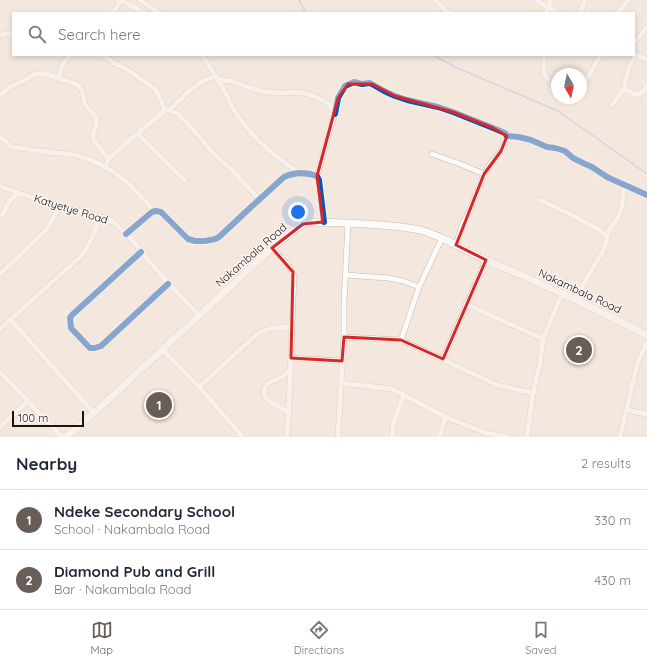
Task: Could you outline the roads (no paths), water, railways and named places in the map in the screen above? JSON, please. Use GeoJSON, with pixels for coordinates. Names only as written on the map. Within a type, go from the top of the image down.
{"type":"FeatureCollection","features":[{"type":"Feature","properties":{"kind":"main road","name":"Nakambala Road"},"geometry":{"type":"LineString","coordinates":[[66,437],[94,413],[272,248],[303,224],[310,222],[348,223],[422,230],[575,299],[647,335]]}},
{"type":"Feature","properties":{"kind":"street"},"geometry":{"type":"LineString","coordinates":[[140,0],[158,12]]}},
{"type":"Feature","properties":{"kind":"street"},"geometry":{"type":"LineString","coordinates":[[435,0],[448,12]]}},
{"type":"Feature","properties":{"kind":"street"},"geometry":{"type":"LineString","coordinates":[[536,0],[547,10],[551,0]]}},
{"type":"Feature","properties":{"kind":"street"},"geometry":{"type":"LineString","coordinates":[[580,12],[585,0]]}},
{"type":"Feature","properties":{"kind":"street"},"geometry":{"type":"LineString","coordinates":[[619,12],[628,0]]}},
{"type":"Feature","properties":{"kind":"street"},"geometry":{"type":"LineString","coordinates":[[114,12],[120,1],[127,3],[142,12]]}},
{"type":"Feature","properties":{"kind":"street"},"geometry":{"type":"LineString","coordinates":[[635,42],[647,27]]}},
{"type":"Feature","properties":{"kind":"street"},"geometry":{"type":"LineString","coordinates":[[0,34],[12,33]]}},
{"type":"Feature","properties":{"kind":"street"},"geometry":{"type":"LineString","coordinates":[[635,53],[647,60]]}},
{"type":"Feature","properties":{"kind":"street"},"geometry":{"type":"LineString","coordinates":[[58,78],[63,64],[69,56]]}},
{"type":"Feature","properties":{"kind":"street"},"geometry":{"type":"LineString","coordinates":[[104,56],[114,63],[125,68],[154,89],[167,110],[178,114],[214,154],[233,171],[259,200]]}},
{"type":"Feature","properties":{"kind":"street"},"geometry":{"type":"LineString","coordinates":[[203,56],[227,95],[233,109],[250,132],[282,160],[300,173]]}},
{"type":"Feature","properties":{"kind":"street"},"geometry":{"type":"LineString","coordinates":[[544,56],[544,74],[548,79]]}},
{"type":"Feature","properties":{"kind":"street"},"geometry":{"type":"LineString","coordinates":[[587,78],[599,56]]}},
{"type":"Feature","properties":{"kind":"street"},"geometry":{"type":"LineString","coordinates":[[612,105],[624,89],[634,56]]}},
{"type":"Feature","properties":{"kind":"street"},"geometry":{"type":"LineString","coordinates":[[0,96],[11,86],[37,74],[53,75],[76,84],[83,91],[84,102],[94,113],[97,119],[93,139],[108,159]]}},
{"type":"Feature","properties":{"kind":"street"},"geometry":{"type":"LineString","coordinates":[[106,167],[108,159],[201,82],[216,77],[265,92],[281,94],[291,92],[304,93],[326,102],[335,114]]}},
{"type":"Feature","properties":{"kind":"street"},"geometry":{"type":"LineString","coordinates":[[324,222],[319,180],[317,176],[335,114],[338,98],[345,86],[354,82],[362,84],[370,83],[395,96],[453,112],[505,133],[507,136],[531,140],[547,147],[565,151],[573,158],[592,166],[607,177],[647,195]]}},
{"type":"Feature","properties":{"kind":"street"},"geometry":{"type":"LineString","coordinates":[[624,89],[639,95],[647,86]]}},
{"type":"Feature","properties":{"kind":"street"},"geometry":{"type":"LineString","coordinates":[[138,134],[185,181]]}},
{"type":"Feature","properties":{"kind":"street"},"geometry":{"type":"LineString","coordinates":[[456,245],[463,223],[484,174],[490,163],[501,150],[507,136]]}},
{"type":"Feature","properties":{"kind":"street"},"geometry":{"type":"LineString","coordinates":[[0,137],[12,147],[79,156],[106,167],[129,183],[154,211],[161,212],[188,239],[195,241],[205,241],[220,237],[284,177],[300,173],[317,176]]}},
{"type":"Feature","properties":{"kind":"street"},"geometry":{"type":"LineString","coordinates":[[432,154],[484,174]]}},
{"type":"Feature","properties":{"kind":"street"},"geometry":{"type":"LineString","coordinates":[[575,299],[604,249],[609,230],[617,220],[622,205],[624,187],[622,184]]}},
{"type":"Feature","properties":{"kind":"street","name":"Katyetye Road"},"geometry":{"type":"LineString","coordinates":[[0,186],[60,206],[108,219],[115,223],[168,284],[199,316]]}},
{"type":"Feature","properties":{"kind":"street"},"geometry":{"type":"LineString","coordinates":[[0,216],[3,214],[10,200],[18,193]]}},
{"type":"Feature","properties":{"kind":"street"},"geometry":{"type":"LineString","coordinates":[[540,200],[598,229],[607,236]]}},
{"type":"Feature","properties":{"kind":"street"},"geometry":{"type":"LineString","coordinates":[[0,274],[45,231],[60,206]]}},
{"type":"Feature","properties":{"kind":"street"},"geometry":{"type":"LineString","coordinates":[[126,234],[154,211]]}},
{"type":"Feature","properties":{"kind":"street"},"geometry":{"type":"LineString","coordinates":[[0,329],[80,257],[88,248],[100,217]]}},
{"type":"Feature","properties":{"kind":"street"},"geometry":{"type":"LineString","coordinates":[[338,437],[340,383],[344,337],[348,223]]}},
{"type":"Feature","properties":{"kind":"street"},"geometry":{"type":"LineString","coordinates":[[401,340],[419,287],[442,238]]}},
{"type":"Feature","properties":{"kind":"street"},"geometry":{"type":"LineString","coordinates":[[272,248],[293,272],[294,278],[286,437]]}},
{"type":"Feature","properties":{"kind":"street"},"geometry":{"type":"LineString","coordinates":[[141,252],[72,315],[70,318],[71,328],[90,348],[101,346],[168,284]]}},
{"type":"Feature","properties":{"kind":"street"},"geometry":{"type":"LineString","coordinates":[[443,359],[486,260]]}},
{"type":"Feature","properties":{"kind":"street"},"geometry":{"type":"LineString","coordinates":[[345,275],[388,278],[403,281],[419,287]]}},
{"type":"Feature","properties":{"kind":"street"},"geometry":{"type":"LineString","coordinates":[[527,437],[543,339],[562,293]]}},
{"type":"Feature","properties":{"kind":"street"},"geometry":{"type":"LineString","coordinates":[[466,304],[543,339]]}},
{"type":"Feature","properties":{"kind":"street"},"geometry":{"type":"LineString","coordinates":[[11,320],[94,413]]}},
{"type":"Feature","properties":{"kind":"street"},"geometry":{"type":"LineString","coordinates":[[199,388],[263,330],[269,328],[291,327]]}},
{"type":"Feature","properties":{"kind":"street"},"geometry":{"type":"LineString","coordinates":[[344,337],[401,340],[497,385],[533,393]]}},
{"type":"Feature","properties":{"kind":"street"},"geometry":{"type":"LineString","coordinates":[[620,437],[638,362],[647,342]]}},
{"type":"Feature","properties":{"kind":"street"},"geometry":{"type":"LineString","coordinates":[[162,349],[243,437]]}},
{"type":"Feature","properties":{"kind":"street"},"geometry":{"type":"LineString","coordinates":[[291,358],[342,360]]}},
{"type":"Feature","properties":{"kind":"street"},"geometry":{"type":"LineString","coordinates":[[288,412],[267,400],[264,394],[265,387],[268,382],[282,377],[290,370]]}},
{"type":"Feature","properties":{"kind":"street"},"geometry":{"type":"LineString","coordinates":[[0,372],[62,437]]}},
{"type":"Feature","properties":{"kind":"street"},"geometry":{"type":"LineString","coordinates":[[340,383],[392,389],[446,417],[486,435],[507,437]]}},
{"type":"Feature","properties":{"kind":"street"},"geometry":{"type":"LineString","coordinates":[[392,437],[394,421],[404,395]]}},
{"type":"Feature","properties":{"kind":"street"},"geometry":{"type":"LineString","coordinates":[[0,427],[28,401]]}},
{"type":"Feature","properties":{"kind":"street"},"geometry":{"type":"LineString","coordinates":[[627,410],[647,414]]}},
{"type":"Feature","properties":{"kind":"street"},"geometry":{"type":"LineString","coordinates":[[439,437],[446,417]]}},
{"type":"Feature","properties":{"kind":"waterway"},"geometry":{"type":"LineString","coordinates":[[299,0],[305,12]]}},
{"type":"Feature","properties":{"kind":"waterway"},"geometry":{"type":"LineString","coordinates":[[435,56],[455,67],[558,111],[647,174]]}},
{"type":"Feature","properties":{"kind":"place","name":"Diamond Pub and Grill"},"geometry":{"type":"Point","coordinates":[579,350]}},
{"type":"Feature","properties":{"kind":"place","name":"Ndeke Secondary School"},"geometry":{"type":"Point","coordinates":[159,405]}}]}
